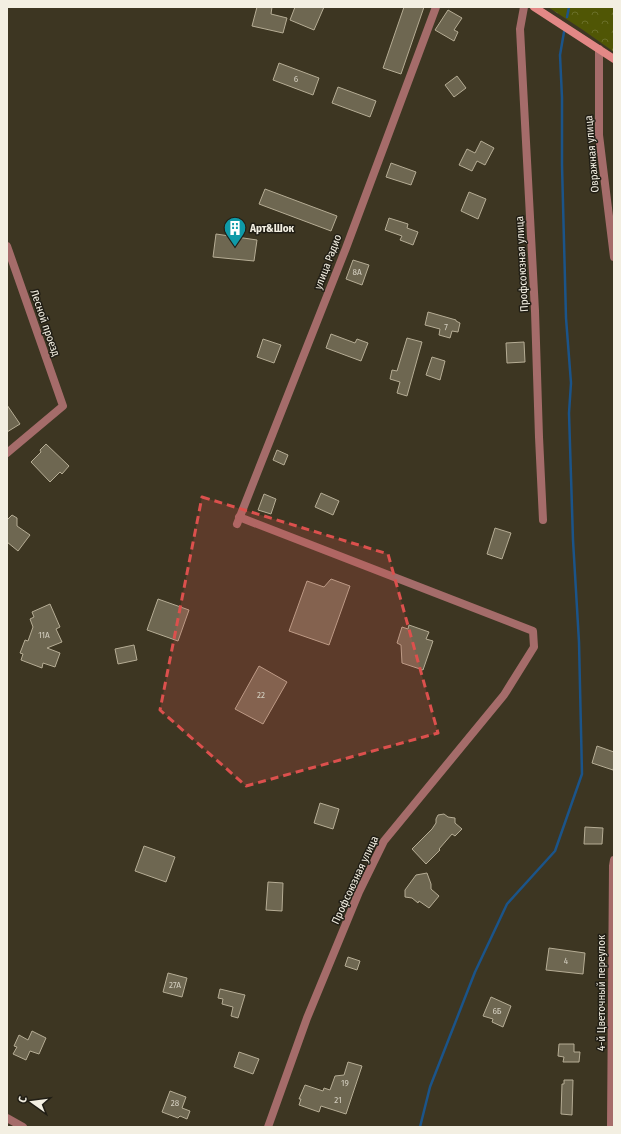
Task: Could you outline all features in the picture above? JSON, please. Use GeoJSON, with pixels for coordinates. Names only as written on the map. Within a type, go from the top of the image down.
{"type":"FeatureCollection","features":[{"type":"Feature","properties":{"kind":"main road"},"geometry":{"type":"LineString","coordinates":[[534,7],[614,59]]}},
{"type":"Feature","properties":{"kind":"street","name":"улица Радио"},"geometry":{"type":"LineString","coordinates":[[436,7],[346,248],[238,521],[533,631]]}},
{"type":"Feature","properties":{"kind":"street","name":"Профсоюзная улица"},"geometry":{"type":"LineString","coordinates":[[524,7],[520,29],[536,311],[539,437],[543,520]]}},
{"type":"Feature","properties":{"kind":"street","name":"Овражная улица"},"geometry":{"type":"LineString","coordinates":[[599,49],[599,135],[614,257]]}},
{"type":"Feature","properties":{"kind":"street","name":"Лесной проезд"},"geometry":{"type":"LineString","coordinates":[[7,246],[63,406],[7,454]]}},
{"type":"Feature","properties":{"kind":"street","name":"Профсоюзная улица"},"geometry":{"type":"LineString","coordinates":[[268,1127],[307,1018],[359,892],[384,841],[504,695],[534,647],[533,631]]}},
{"type":"Feature","properties":{"kind":"street","name":"4-й Цветочный переулок"},"geometry":{"type":"LineString","coordinates":[[611,1127],[614,864]]}},
{"type":"Feature","properties":{"kind":"street"},"geometry":{"type":"LineString","coordinates":[[7,1118],[23,1127]]}},
{"type":"Feature","properties":{"kind":"highlighted area"},"geometry":{"type":"Polygon","coordinates":[[[202,497],[388,554],[438,733],[246,786],[160,710],[202,497]]]}},
{"type":"Feature","properties":{"kind":"green space"},"geometry":{"type":"Polygon","coordinates":[[[548,7],[614,7],[614,52],[583,30],[548,7]]]}},
{"type":"Feature","properties":{"kind":"building"},"geometry":{"type":"Polygon","coordinates":[[[257,7],[272,7],[271,14],[287,18],[283,33],[252,26],[257,7]]]}},
{"type":"Feature","properties":{"kind":"building"},"geometry":{"type":"Polygon","coordinates":[[[295,7],[324,7],[314,30],[290,20],[295,7]]]}},
{"type":"Feature","properties":{"kind":"building"},"geometry":{"type":"Polygon","coordinates":[[[404,7],[424,7],[401,74],[383,68],[404,7]]]}},
{"type":"Feature","properties":{"kind":"building"},"geometry":{"type":"Polygon","coordinates":[[[448,10],[462,18],[454,30],[458,32],[454,41],[435,30],[448,10]]]}},
{"type":"Feature","properties":{"kind":"building"},"geometry":{"type":"Polygon","coordinates":[[[279,63],[319,78],[313,95],[273,80],[279,63]]]}},
{"type":"Feature","properties":{"kind":"building"},"geometry":{"type":"Polygon","coordinates":[[[457,76],[466,88],[454,97],[445,85],[457,76]]]}},
{"type":"Feature","properties":{"kind":"building"},"geometry":{"type":"Polygon","coordinates":[[[338,87],[376,101],[370,117],[332,103],[338,87]]]}},
{"type":"Feature","properties":{"kind":"building"},"geometry":{"type":"Polygon","coordinates":[[[481,141],[494,148],[485,165],[477,161],[472,171],[459,165],[467,149],[475,153],[481,141]]]}},
{"type":"Feature","properties":{"kind":"building"},"geometry":{"type":"Polygon","coordinates":[[[391,163],[416,172],[411,185],[386,177],[391,163]]]}},
{"type":"Feature","properties":{"kind":"building"},"geometry":{"type":"Polygon","coordinates":[[[265,189],[337,216],[331,231],[259,204],[265,189]]]}},
{"type":"Feature","properties":{"kind":"building"},"geometry":{"type":"Polygon","coordinates":[[[469,192],[486,199],[478,219],[461,211],[469,192]]]}},
{"type":"Feature","properties":{"kind":"building"},"geometry":{"type":"Polygon","coordinates":[[[389,218],[408,224],[407,228],[418,232],[413,245],[400,240],[402,236],[385,230],[389,218]]]}},
{"type":"Feature","properties":{"kind":"building","name":"Арт&Шок"},"geometry":{"type":"Polygon","coordinates":[[[216,234],[257,240],[254,261],[213,257],[216,234]]]}},
{"type":"Feature","properties":{"kind":"building"},"geometry":{"type":"Polygon","coordinates":[[[353,260],[369,265],[362,285],[346,279],[353,260]]]}},
{"type":"Feature","properties":{"kind":"building"},"geometry":{"type":"Polygon","coordinates":[[[428,312],[456,320],[460,323],[458,332],[452,331],[450,338],[439,335],[440,329],[425,325],[428,312]]]}},
{"type":"Feature","properties":{"kind":"building"},"geometry":{"type":"Polygon","coordinates":[[[331,334],[355,343],[357,339],[368,343],[361,361],[326,348],[331,334]]]}},
{"type":"Feature","properties":{"kind":"building"},"geometry":{"type":"Polygon","coordinates":[[[407,338],[422,342],[407,396],[397,393],[400,382],[390,379],[392,370],[397,371],[407,338]]]}},
{"type":"Feature","properties":{"kind":"building"},"geometry":{"type":"Polygon","coordinates":[[[263,339],[281,345],[274,363],[257,357],[263,339]]]}},
{"type":"Feature","properties":{"kind":"building"},"geometry":{"type":"Polygon","coordinates":[[[524,342],[525,362],[507,363],[506,343],[524,342]]]}},
{"type":"Feature","properties":{"kind":"building"},"geometry":{"type":"Polygon","coordinates":[[[432,357],[445,361],[440,380],[426,375],[432,357]]]}},
{"type":"Feature","properties":{"kind":"building"},"geometry":{"type":"Polygon","coordinates":[[[7,405],[20,424],[7,432],[7,405]]]}},
{"type":"Feature","properties":{"kind":"building"},"geometry":{"type":"Polygon","coordinates":[[[46,444],[69,466],[62,474],[60,472],[50,482],[31,462],[41,452],[40,450],[46,444]]]}},
{"type":"Feature","properties":{"kind":"building"},"geometry":{"type":"Polygon","coordinates":[[[277,450],[288,455],[284,465],[273,460],[277,450]]]}},
{"type":"Feature","properties":{"kind":"building"},"geometry":{"type":"Polygon","coordinates":[[[321,493],[339,501],[333,515],[315,507],[321,493]]]}},
{"type":"Feature","properties":{"kind":"building"},"geometry":{"type":"Polygon","coordinates":[[[264,494],[276,499],[271,514],[258,510],[264,494]]]}},
{"type":"Feature","properties":{"kind":"building"},"geometry":{"type":"Polygon","coordinates":[[[12,515],[17,518],[17,526],[30,535],[18,551],[7,542],[7,520],[12,515]]]}},
{"type":"Feature","properties":{"kind":"building"},"geometry":{"type":"Polygon","coordinates":[[[495,528],[511,533],[502,559],[487,554],[495,528]]]}},
{"type":"Feature","properties":{"kind":"building"},"geometry":{"type":"Polygon","coordinates":[[[331,579],[350,586],[329,645],[289,631],[307,581],[324,587],[331,579]]]}},
{"type":"Feature","properties":{"kind":"building"},"geometry":{"type":"Polygon","coordinates":[[[158,599],[189,610],[178,641],[147,630],[158,599]]]}},
{"type":"Feature","properties":{"kind":"building"},"geometry":{"type":"Polygon","coordinates":[[[50,604],[60,627],[56,629],[62,642],[47,648],[60,653],[55,667],[43,663],[42,668],[21,660],[23,654],[20,653],[25,640],[28,641],[33,627],[30,619],[34,617],[32,612],[50,604]]]}},
{"type":"Feature","properties":{"kind":"building"},"geometry":{"type":"Polygon","coordinates":[[[409,625],[429,632],[426,639],[433,641],[423,670],[402,663],[401,645],[397,643],[402,627],[408,629],[409,625]]]}},
{"type":"Feature","properties":{"kind":"building"},"geometry":{"type":"Polygon","coordinates":[[[134,645],[137,660],[118,664],[115,649],[134,645]]]}},
{"type":"Feature","properties":{"kind":"building"},"geometry":{"type":"Polygon","coordinates":[[[259,666],[287,682],[263,724],[235,709],[259,666]]]}},
{"type":"Feature","properties":{"kind":"building"},"geometry":{"type":"Polygon","coordinates":[[[597,746],[614,752],[613,770],[592,763],[597,746]]]}},
{"type":"Feature","properties":{"kind":"building"},"geometry":{"type":"Polygon","coordinates":[[[320,803],[339,809],[333,829],[314,823],[320,803]]]}},
{"type":"Feature","properties":{"kind":"building"},"geometry":{"type":"Polygon","coordinates":[[[444,814],[448,817],[455,818],[455,823],[462,829],[455,836],[452,834],[439,849],[440,850],[426,864],[412,849],[432,829],[436,823],[438,815],[444,814]]]}},
{"type":"Feature","properties":{"kind":"building"},"geometry":{"type":"Polygon","coordinates":[[[585,827],[603,828],[602,844],[584,844],[585,827]]]}},
{"type":"Feature","properties":{"kind":"building"},"geometry":{"type":"Polygon","coordinates":[[[144,846],[175,857],[166,882],[135,871],[144,846]]]}},
{"type":"Feature","properties":{"kind":"building"},"geometry":{"type":"Polygon","coordinates":[[[427,873],[431,884],[431,889],[439,896],[429,908],[419,901],[418,903],[412,898],[405,897],[405,890],[416,875],[427,873]]]}},
{"type":"Feature","properties":{"kind":"building"},"geometry":{"type":"Polygon","coordinates":[[[268,882],[283,883],[282,911],[266,910],[268,882]]]}},
{"type":"Feature","properties":{"kind":"building"},"geometry":{"type":"Polygon","coordinates":[[[549,948],[585,953],[583,974],[546,970],[549,948]]]}},
{"type":"Feature","properties":{"kind":"building"},"geometry":{"type":"Polygon","coordinates":[[[348,957],[360,961],[357,970],[345,966],[348,957]]]}},
{"type":"Feature","properties":{"kind":"building"},"geometry":{"type":"Polygon","coordinates":[[[168,973],[187,978],[182,997],[163,992],[168,973]]]}},
{"type":"Feature","properties":{"kind":"building"},"geometry":{"type":"Polygon","coordinates":[[[220,989],[245,995],[238,1018],[231,1016],[233,1007],[222,1004],[223,999],[218,998],[220,989]]]}},
{"type":"Feature","properties":{"kind":"building"},"geometry":{"type":"Polygon","coordinates":[[[491,997],[511,1006],[503,1027],[492,1022],[493,1019],[483,1016],[491,997]]]}},
{"type":"Feature","properties":{"kind":"building"},"geometry":{"type":"Polygon","coordinates":[[[32,1031],[46,1038],[39,1054],[30,1051],[26,1060],[13,1054],[17,1047],[14,1046],[19,1035],[28,1040],[32,1031]]]}},
{"type":"Feature","properties":{"kind":"building"},"geometry":{"type":"Polygon","coordinates":[[[559,1044],[574,1044],[574,1052],[580,1052],[579,1062],[563,1062],[564,1057],[558,1056],[559,1044]]]}},
{"type":"Feature","properties":{"kind":"building"},"geometry":{"type":"Polygon","coordinates":[[[239,1052],[259,1059],[253,1074],[234,1067],[239,1052]]]}},
{"type":"Feature","properties":{"kind":"building"},"geometry":{"type":"Polygon","coordinates":[[[348,1062],[362,1066],[346,1114],[321,1106],[319,1112],[299,1105],[301,1099],[299,1099],[305,1085],[323,1091],[324,1088],[330,1090],[335,1076],[344,1075],[348,1062]]]}},
{"type":"Feature","properties":{"kind":"building"},"geometry":{"type":"Polygon","coordinates":[[[564,1080],[573,1080],[572,1115],[561,1114],[562,1084],[564,1084],[564,1080]]]}},
{"type":"Feature","properties":{"kind":"building"},"geometry":{"type":"Polygon","coordinates":[[[170,1091],[186,1097],[182,1108],[190,1111],[187,1119],[180,1116],[178,1118],[162,1112],[170,1091]]]}},
{"type":"Feature","properties":{"kind":"waterway"},"geometry":{"type":"LineString","coordinates":[[567,17],[569,7]]}},
{"type":"Feature","properties":{"kind":"waterway"},"geometry":{"type":"LineString","coordinates":[[420,1127],[430,1087],[475,972],[507,904],[555,851],[582,774],[579,642],[573,540],[569,413],[571,383],[566,318],[562,165],[562,98],[560,55],[564,32]]}},
{"type":"Feature","properties":{"kind":"place","name":"Арт&Шок"},"geometry":{"type":"Point","coordinates":[235,248]}}]}
